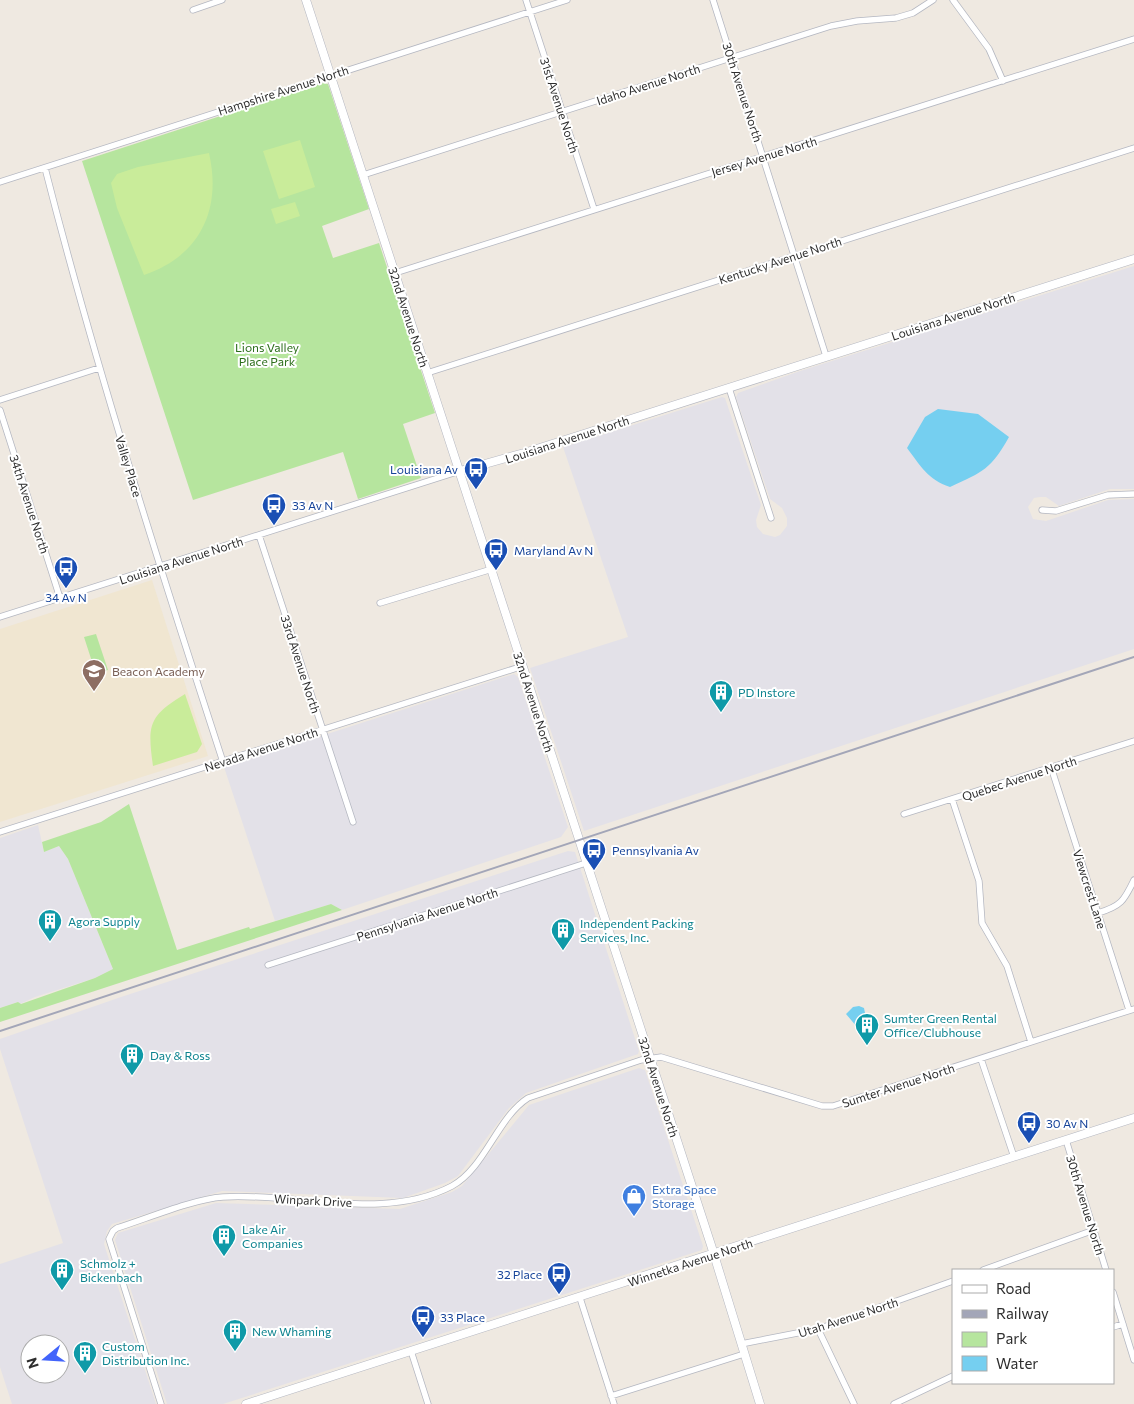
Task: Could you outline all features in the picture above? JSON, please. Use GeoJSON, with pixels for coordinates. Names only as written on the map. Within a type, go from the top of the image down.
{"type":"FeatureCollection","features":[{"type":"Feature","properties":{"kind":"street"},"geometry":{"type":"LineString","coordinates":[[193,10],[222,0]]}},
{"type":"Feature","properties":{"kind":"street","name":"32nd Avenue North"},"geometry":{"type":"LineString","coordinates":[[306,0],[492,570],[760,1404]]}},
{"type":"Feature","properties":{"kind":"street","name":"31st Avenue North"},"geometry":{"type":"LineString","coordinates":[[526,0],[594,209]]}},
{"type":"Feature","properties":{"kind":"street","name":"Hampshire Avenue North"},"geometry":{"type":"LineString","coordinates":[[0,182],[567,0]]}},
{"type":"Feature","properties":{"kind":"street","name":"30th Avenue North"},"geometry":{"type":"LineString","coordinates":[[714,0],[826,356]]}},
{"type":"Feature","properties":{"kind":"street","name":"Idaho Avenue North"},"geometry":{"type":"LineString","coordinates":[[363,174],[844,23],[905,16],[933,0]]}},
{"type":"Feature","properties":{"kind":"street"},"geometry":{"type":"LineString","coordinates":[[953,0],[989,49],[1003,81]]}},
{"type":"Feature","properties":{"kind":"street","name":"Jersey Avenue North"},"geometry":{"type":"LineString","coordinates":[[394,273],[1134,39]]}},
{"type":"Feature","properties":{"kind":"street","name":"Kentucky Avenue North"},"geometry":{"type":"LineString","coordinates":[[427,373],[1134,148]]}},
{"type":"Feature","properties":{"kind":"street","name":"Valley Place"},"geometry":{"type":"LineString","coordinates":[[45,168],[99,368],[159,567],[223,762]]}},
{"type":"Feature","properties":{"kind":"street","name":"Louisiana Avenue North"},"geometry":{"type":"LineString","coordinates":[[0,617],[516,456],[1134,259]]}},
{"type":"Feature","properties":{"kind":"street"},"geometry":{"type":"LineString","coordinates":[[0,400],[99,368]]}},
{"type":"Feature","properties":{"kind":"street"},"geometry":{"type":"LineString","coordinates":[[729,388],[771,518]]}},
{"type":"Feature","properties":{"kind":"street","name":"34th Avenue North"},"geometry":{"type":"LineString","coordinates":[[0,410],[60,598]]}},
{"type":"Feature","properties":{"kind":"street"},"geometry":{"type":"LineString","coordinates":[[1042,510],[1056,511],[1108,495],[1134,494]]}},
{"type":"Feature","properties":{"kind":"street","name":"33rd Avenue North"},"geometry":{"type":"LineString","coordinates":[[259,535],[353,822]]}},
{"type":"Feature","properties":{"kind":"street"},"geometry":{"type":"LineString","coordinates":[[380,603],[492,570]]}},
{"type":"Feature","properties":{"kind":"street","name":"Nevada Avenue North"},"geometry":{"type":"LineString","coordinates":[[0,832],[523,666]]}},
{"type":"Feature","properties":{"kind":"street","name":"Quebec Avenue North"},"geometry":{"type":"LineString","coordinates":[[904,814],[1134,741]]}},
{"type":"Feature","properties":{"kind":"street","name":"Viewcrest Lane"},"geometry":{"type":"LineString","coordinates":[[1051,767],[1098,913],[1132,1010]]}},
{"type":"Feature","properties":{"kind":"street"},"geometry":{"type":"LineString","coordinates":[[952,799],[979,881],[982,923],[1007,966],[1032,1042]]}},
{"type":"Feature","properties":{"kind":"street","name":"Pennsylvania Avenue North"},"geometry":{"type":"LineString","coordinates":[[268,965],[586,863]]}},
{"type":"Feature","properties":{"kind":"street"},"geometry":{"type":"LineString","coordinates":[[1098,913],[1118,905],[1124,900],[1134,880]]}},
{"type":"Feature","properties":{"kind":"street","name":"Sumter Avenue North"},"geometry":{"type":"LineString","coordinates":[[650,1059],[661,1057],[822,1106],[833,1106],[1132,1010]]}},
{"type":"Feature","properties":{"kind":"street","name":"Winpark Drive"},"geometry":{"type":"LineString","coordinates":[[161,1404],[110,1244],[109,1239],[112,1231],[221,1197],[401,1203],[445,1189],[461,1180],[514,1109],[528,1098],[650,1059]]}},
{"type":"Feature","properties":{"kind":"street"},"geometry":{"type":"LineString","coordinates":[[981,1059],[1014,1157]]}},
{"type":"Feature","properties":{"kind":"street","name":"Winnetka Avenue North"},"geometry":{"type":"LineString","coordinates":[[246,1404],[1134,1118]]}},
{"type":"Feature","properties":{"kind":"street","name":"30th Avenue North"},"geometry":{"type":"LineString","coordinates":[[1066,1140],[1106,1269]]}},
{"type":"Feature","properties":{"kind":"street"},"geometry":{"type":"LineString","coordinates":[[986,1269],[1094,1230]]}},
{"type":"Feature","properties":{"kind":"street","name":"Utah Avenue North"},"geometry":{"type":"LineString","coordinates":[[741,1344],[818,1329],[952,1281]]}},
{"type":"Feature","properties":{"kind":"street"},"geometry":{"type":"LineString","coordinates":[[1114,1295],[1134,1360]]}},
{"type":"Feature","properties":{"kind":"street"},"geometry":{"type":"LineString","coordinates":[[580,1298],[614,1404]]}},
{"type":"Feature","properties":{"kind":"street"},"geometry":{"type":"LineString","coordinates":[[1114,1328],[1123,1324]]}},
{"type":"Feature","properties":{"kind":"street"},"geometry":{"type":"LineString","coordinates":[[818,1329],[854,1404]]}},
{"type":"Feature","properties":{"kind":"street"},"geometry":{"type":"LineString","coordinates":[[410,1351],[428,1404]]}},
{"type":"Feature","properties":{"kind":"street"},"geometry":{"type":"LineString","coordinates":[[611,1396],[744,1354]]}},
{"type":"Feature","properties":{"kind":"street"},"geometry":{"type":"LineString","coordinates":[[894,1404],[952,1376]]}},
{"type":"Feature","properties":{"kind":"shaded area"},"geometry":{"type":"Polygon","coordinates":[[[1134,266],[1134,489],[1110,489],[1059,506],[1046,497],[1034,498],[1028,507],[1033,519],[1046,521],[1108,500],[1134,499],[1134,649],[584,831],[530,668],[628,637],[563,447],[722,397],[725,398],[761,505],[756,520],[757,527],[763,534],[775,537],[780,535],[787,526],[787,518],[782,508],[770,499],[736,397],[738,393],[800,371],[1134,266]]]}},
{"type":"Feature","properties":{"kind":"shaded area","name":"Beacon Academy"},"geometry":{"type":"Polygon","coordinates":[[[152,580],[208,756],[0,822],[0,629],[152,580]]]}},
{"type":"Feature","properties":{"kind":"shaded area"},"geometry":{"type":"Polygon","coordinates":[[[514,674],[518,677],[568,827],[561,837],[342,910],[331,904],[275,921],[224,767],[514,674]]]}},
{"type":"Feature","properties":{"kind":"shaded area"},"geometry":{"type":"Polygon","coordinates":[[[38,825],[44,852],[59,846],[68,859],[113,969],[95,978],[35,997],[20,1004],[18,1002],[0,1008],[0,838],[38,825]]]}},
{"type":"Feature","properties":{"kind":"shaded area"},"geometry":{"type":"Polygon","coordinates":[[[568,851],[575,852],[639,1051],[638,1054],[526,1093],[509,1108],[458,1176],[445,1183],[403,1198],[222,1191],[112,1224],[107,1231],[104,1244],[156,1404],[12,1404],[0,1367],[0,1264],[63,1243],[0,1049],[0,1039],[121,997],[568,851]]]}},
{"type":"Feature","properties":{"kind":"shaded area"},"geometry":{"type":"Polygon","coordinates":[[[639,1068],[645,1070],[703,1246],[702,1250],[223,1404],[167,1404],[115,1240],[118,1233],[216,1203],[400,1209],[452,1192],[462,1186],[529,1105],[639,1068]]]}},
{"type":"Feature","properties":{"kind":"green space","name":"Lions Valley Place Park"},"geometry":{"type":"Polygon","coordinates":[[[322,83],[328,84],[369,209],[322,226],[333,258],[379,243],[435,413],[403,424],[421,478],[358,499],[343,452],[193,500],[82,161],[322,83]]]}},
{"type":"Feature","properties":{"kind":"green space"},"geometry":{"type":"Polygon","coordinates":[[[300,140],[315,187],[279,199],[263,151],[300,140]]]}},
{"type":"Feature","properties":{"kind":"green space"},"geometry":{"type":"Polygon","coordinates":[[[209,153],[212,193],[209,212],[202,228],[193,243],[180,256],[163,267],[144,275],[117,208],[111,183],[117,174],[138,167],[209,153]]]}},
{"type":"Feature","properties":{"kind":"green space"},"geometry":{"type":"Polygon","coordinates":[[[295,202],[300,216],[276,224],[271,209],[295,202]]]}},
{"type":"Feature","properties":{"kind":"green space"},"geometry":{"type":"Polygon","coordinates":[[[96,634],[108,670],[96,674],[84,637],[96,634]]]}},
{"type":"Feature","properties":{"kind":"green space"},"geometry":{"type":"Polygon","coordinates":[[[185,694],[202,744],[197,752],[153,766],[150,740],[153,722],[157,715],[185,694]]]}},
{"type":"Feature","properties":{"kind":"green space"},"geometry":{"type":"Polygon","coordinates":[[[129,804],[177,950],[331,904],[342,910],[0,1022],[0,1008],[18,1002],[21,1004],[95,978],[113,969],[68,859],[59,846],[44,852],[42,842],[101,822],[129,804]]]}},
{"type":"Feature","properties":{"kind":"water"},"geometry":{"type":"Polygon","coordinates":[[[938,409],[978,414],[1009,437],[991,463],[978,473],[950,487],[930,476],[907,448],[925,417],[938,409]]]}},
{"type":"Feature","properties":{"kind":"water"},"geometry":{"type":"Polygon","coordinates":[[[859,1006],[864,1008],[865,1013],[862,1019],[863,1025],[857,1027],[846,1014],[853,1007],[859,1006]]]}},
{"type":"Feature","properties":{"kind":"railway"},"geometry":{"type":"LineString","coordinates":[[0,1031],[1134,657]]}},
{"type":"Feature","properties":{"kind":"place","name":"Louisiana Av"},"geometry":{"type":"Point","coordinates":[476,490]}},
{"type":"Feature","properties":{"kind":"place","name":"33 Av N"},"geometry":{"type":"Point","coordinates":[274,526]}},
{"type":"Feature","properties":{"kind":"place","name":"Maryland Av N"},"geometry":{"type":"Point","coordinates":[496,571]}},
{"type":"Feature","properties":{"kind":"place","name":"34 Av N"},"geometry":{"type":"Point","coordinates":[66,589]}},
{"type":"Feature","properties":{"kind":"place","name":"Beacon Academy"},"geometry":{"type":"Point","coordinates":[94,692]}},
{"type":"Feature","properties":{"kind":"place","name":"PD Instore"},"geometry":{"type":"Point","coordinates":[721,713]}},
{"type":"Feature","properties":{"kind":"place","name":"Pennsylvania Av"},"geometry":{"type":"Point","coordinates":[594,871]}},
{"type":"Feature","properties":{"kind":"place","name":"Agora Supply"},"geometry":{"type":"Point","coordinates":[50,942]}},
{"type":"Feature","properties":{"kind":"place","name":"Independent Packing Services, Inc."},"geometry":{"type":"Point","coordinates":[563,951]}},
{"type":"Feature","properties":{"kind":"place","name":"Sumter Green Rental Office/Clubhouse"},"geometry":{"type":"Point","coordinates":[867,1046]}},
{"type":"Feature","properties":{"kind":"place","name":"Day & Ross"},"geometry":{"type":"Point","coordinates":[132,1076]}},
{"type":"Feature","properties":{"kind":"place","name":"30 Av N"},"geometry":{"type":"Point","coordinates":[1029,1144]}},
{"type":"Feature","properties":{"kind":"place","name":"Extra Space Storage"},"geometry":{"type":"Point","coordinates":[634,1217]}},
{"type":"Feature","properties":{"kind":"place","name":"Lake Air Companies"},"geometry":{"type":"Point","coordinates":[224,1257]}},
{"type":"Feature","properties":{"kind":"place","name":"Schmolz + Bickenbach"},"geometry":{"type":"Point","coordinates":[62,1291]}},
{"type":"Feature","properties":{"kind":"place","name":"32 Place"},"geometry":{"type":"Point","coordinates":[559,1295]}},
{"type":"Feature","properties":{"kind":"place","name":"33 Place"},"geometry":{"type":"Point","coordinates":[423,1338]}},
{"type":"Feature","properties":{"kind":"place","name":"New Whaming"},"geometry":{"type":"Point","coordinates":[235,1352]}},
{"type":"Feature","properties":{"kind":"place","name":"Custom Distribution Inc."},"geometry":{"type":"Point","coordinates":[85,1374]}}]}
